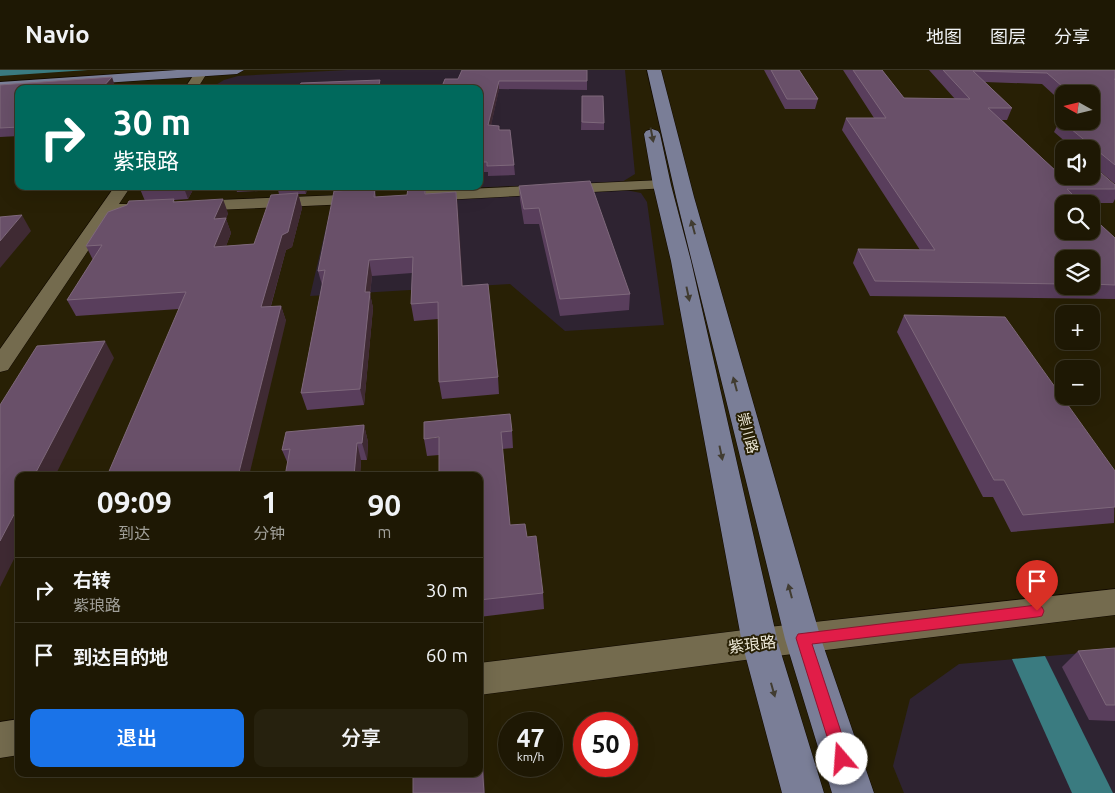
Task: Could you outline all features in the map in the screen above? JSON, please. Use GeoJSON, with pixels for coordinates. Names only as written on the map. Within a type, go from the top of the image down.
{"type":"FeatureCollection","features":[{"type":"Feature","properties":{"kind":"main road"},"geometry":{"type":"LineString","coordinates":[[0,82],[179,70]]}},
{"type":"Feature","properties":{"kind":"main road"},"geometry":{"type":"LineString","coordinates":[[0,86],[238,70]]}},
{"type":"Feature","properties":{"kind":"main road"},"geometry":{"type":"LineString","coordinates":[[640,70],[662,185],[681,261],[760,643],[803,793]]}},
{"type":"Feature","properties":{"kind":"main road","name":"崇川路"},"geometry":{"type":"LineString","coordinates":[[654,70],[688,207],[803,638],[853,793]]}},
{"type":"Feature","properties":{"kind":"street"},"geometry":{"type":"LineString","coordinates":[[193,85],[202,71]]}},
{"type":"Feature","properties":{"kind":"street"},"geometry":{"type":"LineString","coordinates":[[404,197],[662,185]]}},
{"type":"Feature","properties":{"kind":"street"},"geometry":{"type":"LineString","coordinates":[[0,365],[120,190]]}},
{"type":"Feature","properties":{"kind":"street"},"geometry":{"type":"LineString","coordinates":[[106,210],[384,198]]}},
{"type":"Feature","properties":{"kind":"street","name":"紫琅路"},"geometry":{"type":"LineString","coordinates":[[483,678],[760,643],[1115,602]]}},
{"type":"Feature","properties":{"kind":"street"},"geometry":{"type":"LineString","coordinates":[[0,740],[15,738]]}},
{"type":"Feature","properties":{"kind":"shaded area"},"geometry":{"type":"Polygon","coordinates":[[[347,70],[625,70],[635,174],[622,182],[483,187],[483,85],[216,85],[224,80],[238,76],[347,70]]]}},
{"type":"Feature","properties":{"kind":"shaded area"},"geometry":{"type":"Polygon","coordinates":[[[626,190],[641,193],[647,202],[664,325],[565,331],[510,284],[310,296],[331,206],[626,190]]]}},
{"type":"Feature","properties":{"kind":"shaded area"},"geometry":{"type":"Polygon","coordinates":[[[1115,650],[1115,793],[904,793],[893,766],[910,699],[959,664],[1115,650]]]}},
{"type":"Feature","properties":{"kind":"water"},"geometry":{"type":"Polygon","coordinates":[[[0,70],[88,70],[0,76],[0,70]]]}},
{"type":"Feature","properties":{"kind":"water"},"geometry":{"type":"Polygon","coordinates":[[[1045,656],[1113,793],[1072,793],[1012,659],[1045,656]]]}},
{"type":"Feature","properties":{"kind":"building"},"geometry":{"type":"Polygon","coordinates":[[[462,70],[587,70],[587,81],[499,81],[488,125],[499,126],[499,130],[510,130],[514,165],[487,166],[487,162],[483,162],[483,85],[443,85],[445,79],[458,79],[462,70]]]}},
{"type":"Feature","properties":{"kind":"building"},"geometry":{"type":"Polygon","coordinates":[[[771,70],[799,70],[818,99],[787,99],[771,70]]]}},
{"type":"Feature","properties":{"kind":"building"},"geometry":{"type":"Polygon","coordinates":[[[853,70],[882,70],[904,98],[970,99],[943,70],[1115,70],[1115,165],[1100,153],[1100,140],[1084,140],[1072,130],[1100,130],[1100,85],[1061,85],[1047,73],[973,71],[1012,108],[988,108],[1055,170],[1055,185],[1100,185],[1100,173],[1115,185],[1115,189],[1067,189],[1073,195],[1055,195],[1055,240],[1100,240],[1100,224],[1115,238],[1115,285],[1100,284],[1100,250],[1055,250],[1055,284],[875,281],[858,249],[935,250],[846,118],[886,118],[853,70]]]}},
{"type":"Feature","properties":{"kind":"building"},"geometry":{"type":"Polygon","coordinates":[[[112,77],[105,85],[15,85],[15,127],[0,128],[0,85],[112,77]]]}},
{"type":"Feature","properties":{"kind":"building"},"geometry":{"type":"Polygon","coordinates":[[[380,80],[379,85],[300,85],[301,83],[380,80]]]}},
{"type":"Feature","properties":{"kind":"building"},"geometry":{"type":"Polygon","coordinates":[[[582,96],[603,96],[604,123],[582,122],[582,96]]]}},
{"type":"Feature","properties":{"kind":"building"},"geometry":{"type":"Polygon","coordinates":[[[590,181],[630,294],[560,299],[539,208],[524,209],[519,186],[590,181]]]}},
{"type":"Feature","properties":{"kind":"building"},"geometry":{"type":"Polygon","coordinates":[[[375,190],[374,197],[407,195],[408,190],[425,190],[425,194],[456,192],[462,286],[488,284],[498,377],[439,382],[438,302],[411,304],[413,257],[369,260],[365,292],[370,292],[360,389],[301,393],[325,270],[318,271],[334,191],[375,190]]]}},
{"type":"Feature","properties":{"kind":"building"},"geometry":{"type":"Polygon","coordinates":[[[298,193],[288,232],[282,235],[261,307],[281,306],[239,472],[109,472],[186,292],[67,300],[102,245],[86,246],[108,212],[127,205],[129,201],[174,199],[173,202],[223,199],[214,219],[226,218],[214,247],[254,244],[271,195],[298,193]]]}},
{"type":"Feature","properties":{"kind":"building"},"geometry":{"type":"Polygon","coordinates":[[[22,215],[0,241],[0,217],[22,215]]]}},
{"type":"Feature","properties":{"kind":"building"},"geometry":{"type":"Polygon","coordinates":[[[904,315],[1005,317],[1055,387],[1055,405],[1068,405],[1115,471],[1115,507],[1023,515],[1004,480],[994,480],[904,315]]]}},
{"type":"Feature","properties":{"kind":"building"},"geometry":{"type":"Polygon","coordinates":[[[105,341],[36,472],[15,472],[15,513],[0,541],[0,405],[37,346],[105,341]]]}},
{"type":"Feature","properties":{"kind":"building"},"geometry":{"type":"Polygon","coordinates":[[[510,414],[512,431],[501,432],[510,525],[525,524],[527,537],[536,536],[543,593],[483,600],[483,472],[439,472],[439,437],[424,439],[424,422],[510,414]]]}},
{"type":"Feature","properties":{"kind":"building"},"geometry":{"type":"Polygon","coordinates":[[[364,425],[362,443],[357,443],[354,472],[286,472],[290,449],[282,450],[286,432],[364,425]]]}},
{"type":"Feature","properties":{"kind":"building"},"geometry":{"type":"Polygon","coordinates":[[[1115,648],[1115,705],[1106,705],[1078,651],[1115,648]]]}},
{"type":"Feature","properties":{"kind":"building"},"geometry":{"type":"Polygon","coordinates":[[[413,777],[483,777],[484,793],[413,793],[413,777]]]}},
{"type":"Feature","properties":{"kind":"route"},"geometry":{"type":"LineString","coordinates":[[842,759],[803,638],[1037,611]]}}]}
